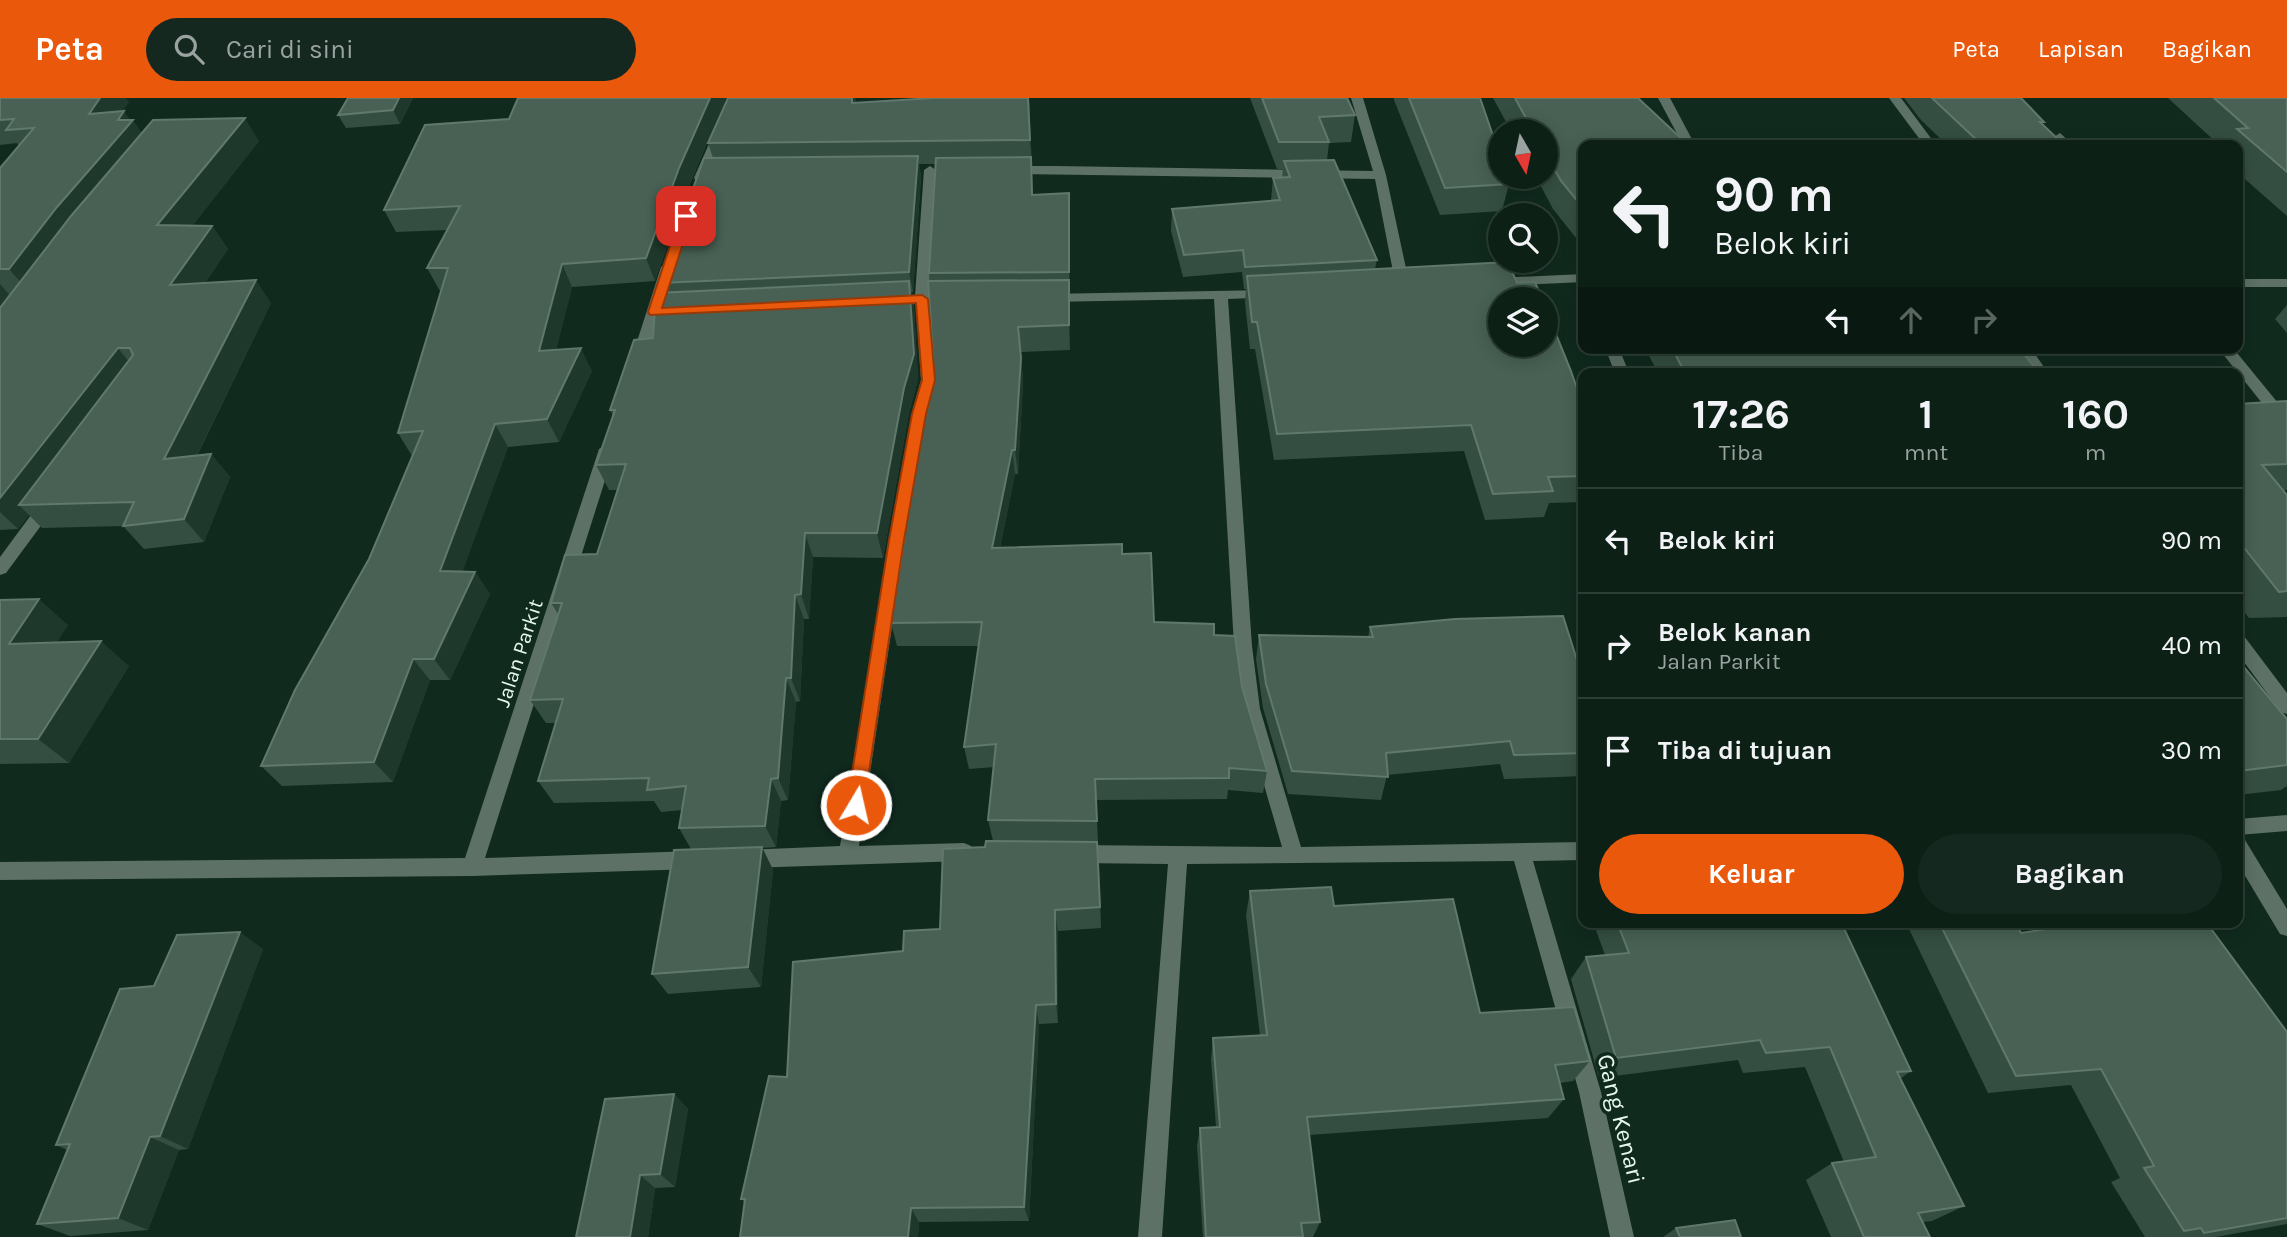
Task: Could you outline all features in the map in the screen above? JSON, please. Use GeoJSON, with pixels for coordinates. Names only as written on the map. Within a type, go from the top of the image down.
{"type":"FeatureCollection","features":[{"type":"Feature","properties":{"kind":"street"},"geometry":{"type":"LineString","coordinates":[[695,192],[709,172],[735,98]]}},
{"type":"Feature","properties":{"kind":"street"},"geometry":{"type":"LineString","coordinates":[[1357,98],[1380,175],[1403,287]]}},
{"type":"Feature","properties":{"kind":"street"},"geometry":{"type":"LineString","coordinates":[[1664,98],[1686,140]]}},
{"type":"Feature","properties":{"kind":"street"},"geometry":{"type":"LineString","coordinates":[[1895,98],[1926,140]]}},
{"type":"Feature","properties":{"kind":"street"},"geometry":{"type":"LineString","coordinates":[[996,170],[1141,169],[1274,176],[1380,175]]}},
{"type":"Feature","properties":{"kind":"street"},"geometry":{"type":"LineString","coordinates":[[848,856],[897,540],[919,414],[928,380],[922,299],[930,170]]}},
{"type":"Feature","properties":{"kind":"street"},"geometry":{"type":"LineString","coordinates":[[633,372],[661,312],[673,253]]}},
{"type":"Feature","properties":{"kind":"street"},"geometry":{"type":"LineString","coordinates":[[1480,282],[1578,279]]}},
{"type":"Feature","properties":{"kind":"street"},"geometry":{"type":"LineString","coordinates":[[2243,283],[2287,283]]}},
{"type":"Feature","properties":{"kind":"street"},"geometry":{"type":"LineString","coordinates":[[1030,298],[1286,293]]}},
{"type":"Feature","properties":{"kind":"street"},"geometry":{"type":"LineString","coordinates":[[1221,296],[1243,646],[1251,709],[1294,856]]}},
{"type":"Feature","properties":{"kind":"street"},"geometry":{"type":"LineString","coordinates":[[868,302],[962,299]]}},
{"type":"Feature","properties":{"kind":"street"},"geometry":{"type":"LineString","coordinates":[[2230,354],[2241,368]]}},
{"type":"Feature","properties":{"kind":"street"},"geometry":{"type":"LineString","coordinates":[[2243,370],[2287,424]]}},
{"type":"Feature","properties":{"kind":"street","name":"Jalan Parkit"},"geometry":{"type":"LineString","coordinates":[[472,867],[611,437]]}},
{"type":"Feature","properties":{"kind":"street"},"geometry":{"type":"LineString","coordinates":[[0,569],[56,494]]}},
{"type":"Feature","properties":{"kind":"street"},"geometry":{"type":"LineString","coordinates":[[2243,648],[2287,707]]}},
{"type":"Feature","properties":{"kind":"street"},"geometry":{"type":"LineString","coordinates":[[2243,827],[2287,823]]}},
{"type":"Feature","properties":{"kind":"street"},"geometry":{"type":"LineString","coordinates":[[1052,853],[1294,856],[1578,850]]}},
{"type":"Feature","properties":{"kind":"street"},"geometry":{"type":"LineString","coordinates":[[0,871],[472,867],[848,856],[898,851],[982,852]]}},
{"type":"Feature","properties":{"kind":"street","name":"Gang Kenari"},"geometry":{"type":"LineString","coordinates":[[1521,852],[1590,1092],[1622,1237]]}},
{"type":"Feature","properties":{"kind":"street"},"geometry":{"type":"LineString","coordinates":[[2243,854],[2287,927]]}},
{"type":"Feature","properties":{"kind":"street"},"geometry":{"type":"LineString","coordinates":[[1150,1237],[1178,856]]}},
{"type":"Feature","properties":{"kind":"building"},"geometry":{"type":"Polygon","coordinates":[[[0,98],[100,98],[89,114],[124,111],[118,120],[133,120],[57,207],[9,269],[0,269],[0,168],[34,128],[6,130],[14,119],[0,120],[0,98]]]}},
{"type":"Feature","properties":{"kind":"building"},"geometry":{"type":"Polygon","coordinates":[[[348,98],[399,98],[393,110],[338,115],[348,98]]]}},
{"type":"Feature","properties":{"kind":"building"},"geometry":{"type":"Polygon","coordinates":[[[518,98],[710,98],[679,168],[646,258],[562,264],[539,351],[581,348],[547,419],[495,424],[440,571],[475,572],[434,659],[413,659],[374,762],[261,766],[295,690],[369,559],[423,431],[398,433],[448,268],[427,268],[460,206],[384,210],[425,125],[509,119],[518,98]]]}},
{"type":"Feature","properties":{"kind":"building"},"geometry":{"type":"Polygon","coordinates":[[[728,98],[852,98],[852,103],[934,98],[1028,98],[1030,140],[708,143],[728,98]]]}},
{"type":"Feature","properties":{"kind":"building"},"geometry":{"type":"Polygon","coordinates":[[[1262,98],[1347,98],[1355,115],[1319,117],[1329,142],[1279,142],[1262,98]]]}},
{"type":"Feature","properties":{"kind":"building"},"geometry":{"type":"Polygon","coordinates":[[[1409,98],[1480,98],[1488,121],[1488,185],[1445,188],[1409,98]]]}},
{"type":"Feature","properties":{"kind":"building"},"geometry":{"type":"Polygon","coordinates":[[[1515,98],[1638,98],[1683,140],[1578,140],[1578,202],[1558,176],[1558,119],[1526,119],[1515,98]]]}},
{"type":"Feature","properties":{"kind":"building"},"geometry":{"type":"Polygon","coordinates":[[[1932,98],[2021,98],[2059,140],[1977,140],[1932,98]]]}},
{"type":"Feature","properties":{"kind":"building"},"geometry":{"type":"Polygon","coordinates":[[[2214,98],[2287,98],[2287,172],[2237,129],[2248,128],[2214,98]]]}},
{"type":"Feature","properties":{"kind":"building"},"geometry":{"type":"Polygon","coordinates":[[[245,118],[157,225],[212,226],[170,285],[256,280],[164,459],[211,454],[184,519],[123,526],[134,502],[19,505],[133,355],[130,348],[118,348],[0,498],[0,308],[71,216],[153,120],[245,118]]]}},
{"type":"Feature","properties":{"kind":"building"},"geometry":{"type":"Polygon","coordinates":[[[918,156],[909,272],[659,283],[704,158],[918,156]]]}},
{"type":"Feature","properties":{"kind":"building"},"geometry":{"type":"Polygon","coordinates":[[[1031,157],[1032,195],[1069,193],[1069,272],[929,273],[936,158],[1031,157]]]}},
{"type":"Feature","properties":{"kind":"building"},"geometry":{"type":"Polygon","coordinates":[[[1334,160],[1377,260],[1245,267],[1243,250],[1184,255],[1172,209],[1280,200],[1273,178],[1290,177],[1284,161],[1334,160]]]}},
{"type":"Feature","properties":{"kind":"building"},"geometry":{"type":"Polygon","coordinates":[[[1488,263],[1488,273],[1513,273],[1517,283],[1535,282],[1537,287],[1488,287],[1488,357],[1558,357],[1558,339],[1578,391],[1578,476],[1548,477],[1553,491],[1493,494],[1471,425],[1277,434],[1257,322],[1252,322],[1247,276],[1488,263]]]}},
{"type":"Feature","properties":{"kind":"building"},"geometry":{"type":"Polygon","coordinates":[[[1069,280],[1069,325],[1018,327],[1021,358],[1015,450],[1012,450],[992,548],[1122,544],[1122,554],[1151,553],[1154,622],[1214,624],[1214,635],[1235,636],[1242,687],[1267,771],[1229,768],[1229,778],[1095,779],[1097,821],[988,820],[996,744],[964,747],[982,622],[891,623],[905,534],[899,534],[924,390],[933,356],[928,281],[1069,280]]]}},
{"type":"Feature","properties":{"kind":"building"},"geometry":{"type":"Polygon","coordinates":[[[909,281],[914,354],[904,388],[877,533],[805,533],[801,594],[795,595],[791,678],[786,678],[778,778],[771,779],[765,826],[679,828],[686,786],[647,790],[649,778],[538,781],[563,699],[530,700],[562,603],[551,603],[565,555],[597,554],[626,464],[596,465],[615,410],[610,410],[634,340],[653,338],[656,293],[909,281]]]}},
{"type":"Feature","properties":{"kind":"building"},"geometry":{"type":"Polygon","coordinates":[[[1675,354],[2024,354],[2035,368],[1682,368],[1675,354]]]}},
{"type":"Feature","properties":{"kind":"building"},"geometry":{"type":"Polygon","coordinates":[[[2287,401],[2287,464],[2262,465],[2287,495],[2287,591],[2279,592],[2243,546],[2243,404],[2287,401]]]}},
{"type":"Feature","properties":{"kind":"building"},"geometry":{"type":"Polygon","coordinates":[[[39,599],[9,644],[101,641],[38,739],[0,739],[0,600],[39,599]]]}},
{"type":"Feature","properties":{"kind":"building"},"geometry":{"type":"Polygon","coordinates":[[[1563,616],[1578,660],[1578,753],[1514,755],[1510,741],[1386,753],[1388,777],[1292,771],[1266,684],[1259,635],[1373,637],[1370,627],[1455,619],[1563,616]]]}},
{"type":"Feature","properties":{"kind":"building"},"geometry":{"type":"Polygon","coordinates":[[[2243,666],[2287,719],[2287,765],[2243,770],[2243,666]]]}},
{"type":"Feature","properties":{"kind":"building"},"geometry":{"type":"Polygon","coordinates":[[[986,841],[1097,842],[1100,907],[1055,910],[1056,1004],[1036,1005],[1024,1207],[911,1208],[908,1237],[740,1237],[745,1199],[741,1199],[769,1076],[787,1077],[793,962],[903,951],[904,931],[940,929],[943,849],[985,847],[986,841]]]}},
{"type":"Feature","properties":{"kind":"building"},"geometry":{"type":"Polygon","coordinates":[[[762,847],[748,967],[652,974],[674,850],[762,847]]]}},
{"type":"Feature","properties":{"kind":"building"},"geometry":{"type":"Polygon","coordinates":[[[1331,887],[1334,906],[1453,899],[1480,1013],[1574,1007],[1590,1061],[1555,1065],[1564,1099],[1307,1117],[1320,1222],[1301,1223],[1303,1237],[1206,1237],[1200,1128],[1220,1127],[1213,1038],[1267,1035],[1250,891],[1331,887]]]}},
{"type":"Feature","properties":{"kind":"building"},"geometry":{"type":"Polygon","coordinates":[[[1619,928],[1844,928],[1911,1071],[1897,1072],[1964,1206],[1918,1213],[1930,1237],[1864,1237],[1832,1163],[1876,1157],[1830,1047],[1766,1053],[1760,1040],[1616,1058],[1586,957],[1629,953],[1619,928]]]}},
{"type":"Feature","properties":{"kind":"building"},"geometry":{"type":"Polygon","coordinates":[[[1942,928],[2018,928],[2021,933],[2053,928],[2210,928],[2287,1032],[2287,1218],[2204,1233],[2201,1228],[2184,1231],[2144,1168],[2154,1166],[2101,1069],[2016,1076],[1942,928]]]}},
{"type":"Feature","properties":{"kind":"building"},"geometry":{"type":"Polygon","coordinates":[[[240,932],[160,1136],[150,1137],[118,1218],[37,1224],[70,1144],[56,1145],[120,989],[154,986],[177,935],[240,932]]]}},
{"type":"Feature","properties":{"kind":"building"},"geometry":{"type":"Polygon","coordinates":[[[674,1094],[660,1174],[640,1175],[630,1237],[576,1237],[605,1099],[674,1094]]]}},
{"type":"Feature","properties":{"kind":"building"},"geometry":{"type":"Polygon","coordinates":[[[1735,1220],[1741,1237],[1680,1237],[1676,1228],[1735,1220]]]}},
{"type":"Feature","properties":{"kind":"route"},"geometry":{"type":"LineString","coordinates":[[686,216],[654,312],[922,299],[928,380],[919,414],[897,540],[856,805]]}}]}
